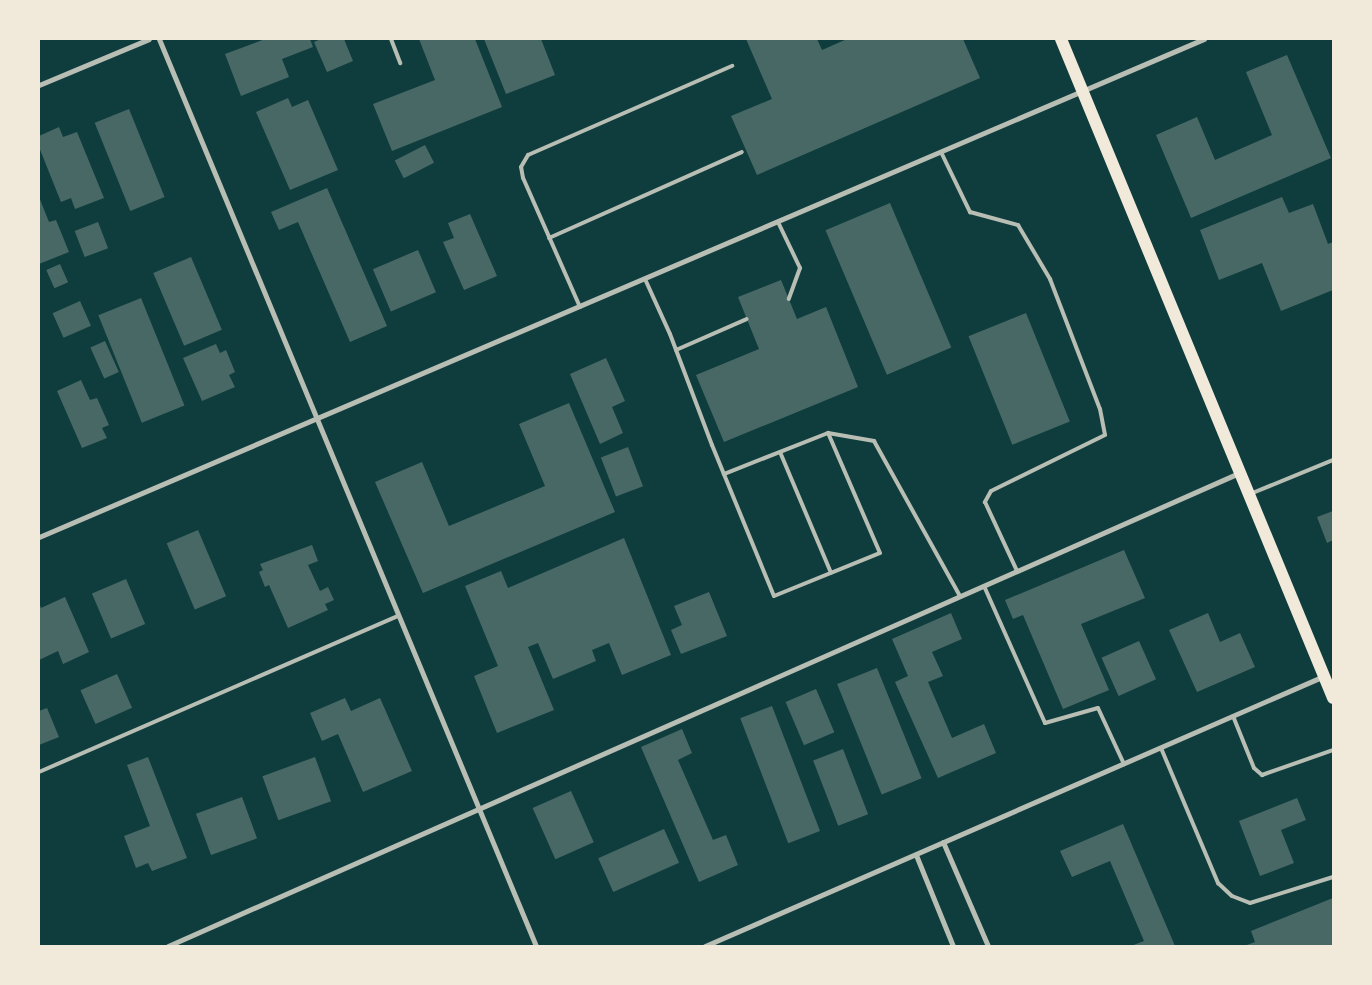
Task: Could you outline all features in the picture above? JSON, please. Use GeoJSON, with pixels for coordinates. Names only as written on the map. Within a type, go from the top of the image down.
{"type":"FeatureCollection","features":[{"type":"Feature","properties":{"kind":"main road"},"geometry":{"type":"LineString","coordinates":[[1062,39],[1333,698]]}},
{"type":"Feature","properties":{"kind":"street"},"geometry":{"type":"LineString","coordinates":[[39,86],[149,39]]}},
{"type":"Feature","properties":{"kind":"street"},"geometry":{"type":"LineString","coordinates":[[160,39],[478,811],[536,946]]}},
{"type":"Feature","properties":{"kind":"street"},"geometry":{"type":"LineString","coordinates":[[39,537],[1204,39]]}},
{"type":"Feature","properties":{"kind":"street"},"geometry":{"type":"LineString","coordinates":[[168,946],[478,811],[1241,471]]}},
{"type":"Feature","properties":{"kind":"street"},"geometry":{"type":"LineString","coordinates":[[705,946],[1324,676]]}},
{"type":"Feature","properties":{"kind":"street"},"geometry":{"type":"LineString","coordinates":[[943,842],[988,946]]}},
{"type":"Feature","properties":{"kind":"street"},"geometry":{"type":"LineString","coordinates":[[916,855],[953,946]]}},
{"type":"Feature","properties":{"kind":"lane"},"geometry":{"type":"LineString","coordinates":[[391,39],[400,63]]}},
{"type":"Feature","properties":{"kind":"lane"},"geometry":{"type":"LineString","coordinates":[[580,306],[523,178],[521,166],[528,155],[732,66]]}},
{"type":"Feature","properties":{"kind":"lane"},"geometry":{"type":"LineString","coordinates":[[549,238],[742,152]]}},
{"type":"Feature","properties":{"kind":"lane"},"geometry":{"type":"LineString","coordinates":[[941,152],[970,212],[1018,225],[1050,279],[1100,409],[1105,435],[991,491],[984,502],[1017,571]]}},
{"type":"Feature","properties":{"kind":"lane"},"geometry":{"type":"LineString","coordinates":[[778,222],[800,268],[789,299]]}},
{"type":"Feature","properties":{"kind":"lane"},"geometry":{"type":"LineString","coordinates":[[645,279],[676,350],[774,596],[880,553],[828,433]]}},
{"type":"Feature","properties":{"kind":"lane"},"geometry":{"type":"LineString","coordinates":[[676,350],[747,319]]}},
{"type":"Feature","properties":{"kind":"lane"},"geometry":{"type":"LineString","coordinates":[[724,474],[828,433],[874,441],[960,596]]}},
{"type":"Feature","properties":{"kind":"lane"},"geometry":{"type":"LineString","coordinates":[[780,452],[831,573]]}},
{"type":"Feature","properties":{"kind":"lane"},"geometry":{"type":"LineString","coordinates":[[1250,494],[1333,460]]}},
{"type":"Feature","properties":{"kind":"lane"},"geometry":{"type":"LineString","coordinates":[[984,586],[1045,723],[1098,708],[1124,764]]}},
{"type":"Feature","properties":{"kind":"lane"},"geometry":{"type":"LineString","coordinates":[[39,772],[398,616]]}},
{"type":"Feature","properties":{"kind":"lane"},"geometry":{"type":"LineString","coordinates":[[1233,716],[1254,768],[1262,775],[1333,750]]}},
{"type":"Feature","properties":{"kind":"lane"},"geometry":{"type":"LineString","coordinates":[[1161,748],[1218,883],[1250,903],[1333,877]]}},
{"type":"Feature","properties":{"kind":"building"},"geometry":{"type":"Polygon","coordinates":[[[265,39],[310,39],[313,47],[282,59],[289,77],[241,96],[225,54],[265,39]]]}},
{"type":"Feature","properties":{"kind":"building"},"geometry":{"type":"Polygon","coordinates":[[[321,39],[344,39],[353,61],[327,72],[314,42],[321,39]]]}},
{"type":"Feature","properties":{"kind":"building"},"geometry":{"type":"Polygon","coordinates":[[[419,39],[475,39],[502,107],[392,151],[373,104],[435,80],[419,39]]]}},
{"type":"Feature","properties":{"kind":"building"},"geometry":{"type":"Polygon","coordinates":[[[484,39],[541,39],[555,75],[506,94],[484,39]]]}},
{"type":"Feature","properties":{"kind":"building"},"geometry":{"type":"Polygon","coordinates":[[[746,39],[817,39],[822,50],[847,39],[963,39],[980,78],[757,175],[731,116],[772,99],[746,39]]]}},
{"type":"Feature","properties":{"kind":"building"},"geometry":{"type":"Polygon","coordinates":[[[1287,55],[1331,158],[1191,218],[1156,135],[1197,117],[1215,160],[1272,135],[1246,72],[1287,55]]]}},
{"type":"Feature","properties":{"kind":"building"},"geometry":{"type":"Polygon","coordinates":[[[288,98],[292,107],[308,100],[338,170],[290,190],[256,112],[288,98]]]}},
{"type":"Feature","properties":{"kind":"building"},"geometry":{"type":"Polygon","coordinates":[[[129,109],[165,197],[130,211],[95,123],[129,109]]]}},
{"type":"Feature","properties":{"kind":"building"},"geometry":{"type":"Polygon","coordinates":[[[59,127],[63,137],[77,132],[104,198],[75,209],[71,198],[61,202],[39,147],[39,136],[59,127]]]}},
{"type":"Feature","properties":{"kind":"building"},"geometry":{"type":"Polygon","coordinates":[[[425,145],[434,163],[404,178],[395,160],[425,145]]]}},
{"type":"Feature","properties":{"kind":"building"},"geometry":{"type":"Polygon","coordinates":[[[327,188],[387,326],[350,342],[298,222],[279,230],[271,212],[327,188]]]}},
{"type":"Feature","properties":{"kind":"building"},"geometry":{"type":"Polygon","coordinates":[[[39,197],[49,222],[56,220],[69,252],[39,264],[39,197]]]}},
{"type":"Feature","properties":{"kind":"building"},"geometry":{"type":"Polygon","coordinates":[[[1282,197],[1289,213],[1313,204],[1328,244],[1333,242],[1333,290],[1281,311],[1262,263],[1219,280],[1200,230],[1282,197]]]}},
{"type":"Feature","properties":{"kind":"building"},"geometry":{"type":"Polygon","coordinates":[[[890,203],[951,348],[887,375],[826,230],[890,203]]]}},
{"type":"Feature","properties":{"kind":"building"},"geometry":{"type":"Polygon","coordinates":[[[470,214],[497,276],[464,290],[443,242],[454,238],[448,223],[470,214]]]}},
{"type":"Feature","properties":{"kind":"building"},"geometry":{"type":"Polygon","coordinates":[[[98,222],[108,248],[85,257],[75,231],[98,222]]]}},
{"type":"Feature","properties":{"kind":"building"},"geometry":{"type":"Polygon","coordinates":[[[418,250],[436,292],[391,311],[373,269],[418,250]]]}},
{"type":"Feature","properties":{"kind":"building"},"geometry":{"type":"Polygon","coordinates":[[[191,257],[222,330],[184,346],[153,273],[191,257]]]}},
{"type":"Feature","properties":{"kind":"building"},"geometry":{"type":"Polygon","coordinates":[[[60,264],[68,282],[54,288],[46,270],[60,264]]]}},
{"type":"Feature","properties":{"kind":"building"},"geometry":{"type":"Polygon","coordinates":[[[781,280],[797,319],[826,307],[858,387],[724,442],[696,375],[759,349],[738,297],[781,280]]]}},
{"type":"Feature","properties":{"kind":"building"},"geometry":{"type":"Polygon","coordinates":[[[141,298],[184,406],[142,423],[98,315],[141,298]]]}},
{"type":"Feature","properties":{"kind":"building"},"geometry":{"type":"Polygon","coordinates":[[[80,301],[91,326],[64,338],[53,313],[80,301]]]}},
{"type":"Feature","properties":{"kind":"building"},"geometry":{"type":"Polygon","coordinates":[[[1026,313],[1070,421],[1012,445],[969,336],[1026,313]]]}},
{"type":"Feature","properties":{"kind":"building"},"geometry":{"type":"Polygon","coordinates":[[[105,341],[119,372],[104,379],[90,348],[105,341]]]}},
{"type":"Feature","properties":{"kind":"building"},"geometry":{"type":"Polygon","coordinates":[[[216,344],[220,353],[226,350],[235,372],[229,375],[235,387],[202,401],[183,358],[216,344]]]}},
{"type":"Feature","properties":{"kind":"building"},"geometry":{"type":"Polygon","coordinates":[[[606,358],[625,401],[612,407],[623,433],[600,444],[570,374],[606,358]]]}},
{"type":"Feature","properties":{"kind":"building"},"geometry":{"type":"Polygon","coordinates":[[[81,380],[90,400],[97,398],[109,425],[102,428],[107,438],[82,448],[57,391],[81,380]]]}},
{"type":"Feature","properties":{"kind":"building"},"geometry":{"type":"Polygon","coordinates":[[[569,403],[615,512],[423,593],[375,482],[422,462],[449,526],[545,486],[519,424],[569,403]]]}},
{"type":"Feature","properties":{"kind":"building"},"geometry":{"type":"Polygon","coordinates":[[[628,447],[643,486],[616,497],[601,457],[628,447]]]}},
{"type":"Feature","properties":{"kind":"building"},"geometry":{"type":"Polygon","coordinates":[[[1333,511],[1333,540],[1327,543],[1317,517],[1333,511]]]}},
{"type":"Feature","properties":{"kind":"building"},"geometry":{"type":"Polygon","coordinates":[[[198,530],[226,596],[195,610],[167,543],[198,530]]]}},
{"type":"Feature","properties":{"kind":"building"},"geometry":{"type":"Polygon","coordinates":[[[624,538],[671,655],[622,675],[609,643],[592,650],[596,661],[553,679],[538,643],[528,647],[554,710],[497,733],[474,676],[498,666],[465,586],[501,571],[508,588],[624,538]]]}},
{"type":"Feature","properties":{"kind":"building"},"geometry":{"type":"Polygon","coordinates":[[[312,545],[318,561],[308,565],[320,591],[328,587],[334,600],[325,604],[328,610],[288,628],[269,585],[265,587],[259,572],[263,570],[260,564],[312,545]]]}},
{"type":"Feature","properties":{"kind":"building"},"geometry":{"type":"Polygon","coordinates":[[[1124,550],[1145,598],[1081,624],[1109,690],[1063,709],[1023,615],[1013,619],[1005,600],[1124,550]]]}},
{"type":"Feature","properties":{"kind":"building"},"geometry":{"type":"Polygon","coordinates":[[[126,579],[145,624],[111,639],[92,593],[126,579]]]}},
{"type":"Feature","properties":{"kind":"building"},"geometry":{"type":"Polygon","coordinates":[[[709,592],[727,636],[681,654],[671,630],[682,625],[674,606],[709,592]]]}},
{"type":"Feature","properties":{"kind":"building"},"geometry":{"type":"Polygon","coordinates":[[[65,597],[89,652],[63,664],[58,651],[39,660],[39,603],[41,608],[65,597]]]}},
{"type":"Feature","properties":{"kind":"building"},"geometry":{"type":"Polygon","coordinates":[[[951,613],[962,639],[932,652],[943,676],[928,682],[952,738],[984,724],[996,753],[938,778],[895,682],[908,676],[892,639],[951,613]]]}},
{"type":"Feature","properties":{"kind":"building"},"geometry":{"type":"Polygon","coordinates":[[[1208,613],[1220,642],[1240,633],[1255,667],[1197,692],[1169,630],[1208,613]]]}},
{"type":"Feature","properties":{"kind":"building"},"geometry":{"type":"Polygon","coordinates":[[[1139,641],[1156,679],[1119,696],[1102,658],[1139,641]]]}},
{"type":"Feature","properties":{"kind":"building"},"geometry":{"type":"Polygon","coordinates":[[[877,668],[922,778],[882,794],[837,684],[877,668]]]}},
{"type":"Feature","properties":{"kind":"building"},"geometry":{"type":"Polygon","coordinates":[[[117,674],[132,708],[96,724],[80,690],[117,674]]]}},
{"type":"Feature","properties":{"kind":"building"},"geometry":{"type":"Polygon","coordinates":[[[816,689],[834,732],[804,745],[786,702],[816,689]]]}},
{"type":"Feature","properties":{"kind":"building"},"geometry":{"type":"Polygon","coordinates":[[[345,698],[351,711],[380,698],[412,771],[363,792],[338,734],[322,741],[310,713],[345,698]]]}},
{"type":"Feature","properties":{"kind":"building"},"geometry":{"type":"Polygon","coordinates":[[[772,706],[820,831],[788,843],[740,718],[772,706]]]}},
{"type":"Feature","properties":{"kind":"building"},"geometry":{"type":"Polygon","coordinates":[[[47,708],[59,737],[39,745],[39,711],[47,708]]]}},
{"type":"Feature","properties":{"kind":"building"},"geometry":{"type":"Polygon","coordinates":[[[682,729],[692,753],[678,760],[713,840],[726,835],[738,865],[699,882],[641,747],[682,729]]]}},
{"type":"Feature","properties":{"kind":"building"},"geometry":{"type":"Polygon","coordinates":[[[843,749],[868,814],[838,826],[813,760],[843,749]]]}},
{"type":"Feature","properties":{"kind":"building"},"geometry":{"type":"Polygon","coordinates":[[[148,757],[187,858],[152,871],[148,863],[136,868],[124,836],[150,826],[127,765],[148,757]]]}},
{"type":"Feature","properties":{"kind":"building"},"geometry":{"type":"Polygon","coordinates":[[[315,757],[331,801],[278,820],[262,776],[315,757]]]}},
{"type":"Feature","properties":{"kind":"building"},"geometry":{"type":"Polygon","coordinates":[[[571,791],[594,842],[555,859],[533,808],[571,791]]]}},
{"type":"Feature","properties":{"kind":"building"},"geometry":{"type":"Polygon","coordinates":[[[242,797],[257,838],[211,855],[196,814],[242,797]]]}},
{"type":"Feature","properties":{"kind":"building"},"geometry":{"type":"Polygon","coordinates":[[[1297,798],[1306,820],[1281,830],[1294,863],[1260,876],[1239,821],[1297,798]]]}},
{"type":"Feature","properties":{"kind":"building"},"geometry":{"type":"Polygon","coordinates":[[[1123,824],[1175,946],[1131,946],[1144,941],[1110,861],[1072,877],[1060,851],[1123,824]]]}},
{"type":"Feature","properties":{"kind":"building"},"geometry":{"type":"Polygon","coordinates":[[[664,829],[679,863],[613,892],[598,858],[664,829]]]}},
{"type":"Feature","properties":{"kind":"building"},"geometry":{"type":"Polygon","coordinates":[[[1333,898],[1333,946],[1244,946],[1255,942],[1251,931],[1333,898]]]}}]}
